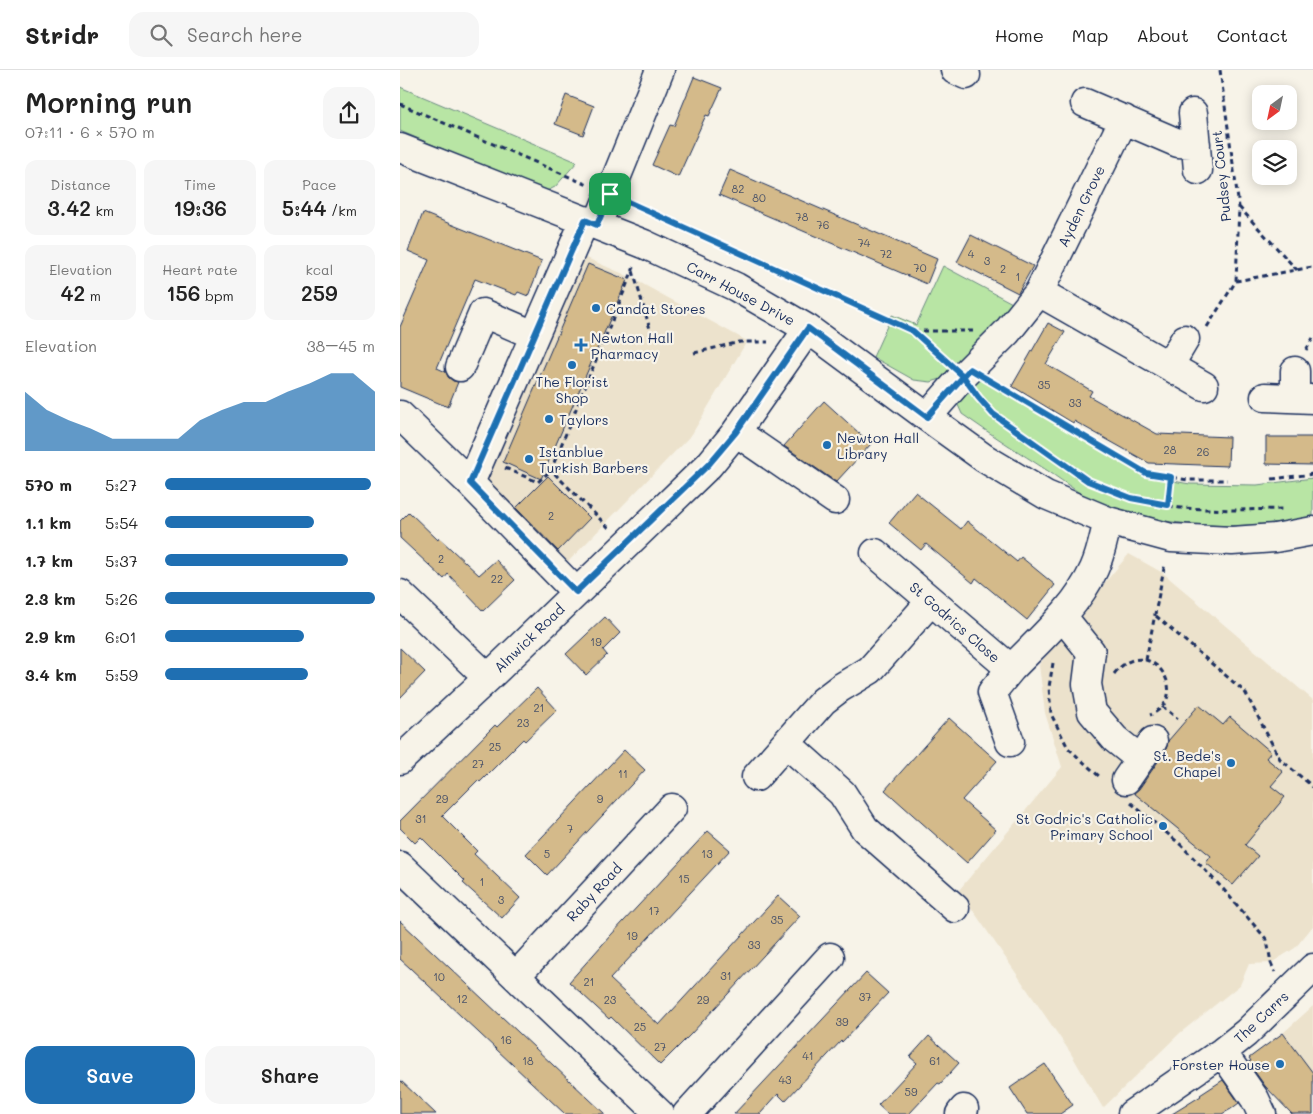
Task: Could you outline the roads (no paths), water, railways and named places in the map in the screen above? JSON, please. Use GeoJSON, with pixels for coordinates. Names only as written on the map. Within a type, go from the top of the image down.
{"type":"FeatureCollection","features":[{"type":"Feature","properties":{"kind":"street"},"geometry":{"type":"LineString","coordinates":[[470,483],[534,335],[591,222],[610,194],[660,70]]}},
{"type":"Feature","properties":{"kind":"street"},"geometry":{"type":"LineString","coordinates":[[1085,103],[1166,137],[1197,157],[1193,113]]}},
{"type":"Feature","properties":{"kind":"street","name":"Ayden Grove"},"geometry":{"type":"LineString","coordinates":[[927,417],[1007,332],[1039,292],[1124,119]]}},
{"type":"Feature","properties":{"kind":"street","name":"Carr House Drive"},"geometry":{"type":"LineString","coordinates":[[400,148],[591,222],[644,244],[736,287],[984,458],[1046,495],[1108,520],[1171,538],[1223,540],[1275,538],[1313,531]]}},
{"type":"Feature","properties":{"kind":"street"},"geometry":{"type":"LineString","coordinates":[[1039,292],[1204,386]]}},
{"type":"Feature","properties":{"kind":"street"},"geometry":{"type":"LineString","coordinates":[[460,367],[483,312],[534,335]]}},
{"type":"Feature","properties":{"kind":"street","name":"Alnwick Road"},"geometry":{"type":"LineString","coordinates":[[400,760],[488,678],[709,464],[736,432],[804,335]]}},
{"type":"Feature","properties":{"kind":"street"},"geometry":{"type":"LineString","coordinates":[[1169,366],[1185,339]]}},
{"type":"Feature","properties":{"kind":"street"},"geometry":{"type":"LineString","coordinates":[[1265,397],[1304,398],[1295,371]]}},
{"type":"Feature","properties":{"kind":"street"},"geometry":{"type":"LineString","coordinates":[[400,415],[470,483],[576,592]]}},
{"type":"Feature","properties":{"kind":"street"},"geometry":{"type":"LineString","coordinates":[[736,432],[835,500]]}},
{"type":"Feature","properties":{"kind":"street","name":"St Godrics Close"},"geometry":{"type":"LineString","coordinates":[[875,553],[1011,670],[1062,616],[1081,592],[1095,568],[1108,520]]}},
{"type":"Feature","properties":{"kind":"street"},"geometry":{"type":"LineString","coordinates":[[400,594],[488,678]]}},
{"type":"Feature","properties":{"kind":"street"},"geometry":{"type":"LineString","coordinates":[[756,777],[824,701],[840,688],[870,670],[931,601]]}},
{"type":"Feature","properties":{"kind":"street"},"geometry":{"type":"LineString","coordinates":[[1062,616],[1091,652],[1087,684],[1092,712],[1115,740],[1141,749]]}},
{"type":"Feature","properties":{"kind":"street"},"geometry":{"type":"LineString","coordinates":[[1010,742],[992,692],[1011,670]]}},
{"type":"Feature","properties":{"kind":"street"},"geometry":{"type":"LineString","coordinates":[[786,744],[842,793],[865,829],[955,908]]}},
{"type":"Feature","properties":{"kind":"street","name":"Raby Road"},"geometry":{"type":"LineString","coordinates":[[516,976],[672,808]]}},
{"type":"Feature","properties":{"kind":"street"},"geometry":{"type":"LineString","coordinates":[[400,866],[660,1114]]}},
{"type":"Feature","properties":{"kind":"street"},"geometry":{"type":"LineString","coordinates":[[687,1114],[830,957]]}},
{"type":"Feature","properties":{"kind":"street","name":"The Carrs"},"geometry":{"type":"LineString","coordinates":[[1132,1114],[1222,1052],[1246,1033],[1311,974]]}},
{"type":"Feature","properties":{"kind":"street"},"geometry":{"type":"LineString","coordinates":[[1222,1052],[1255,1099],[1262,1114]]}},
{"type":"Feature","properties":{"kind":"place","name":"Candat Stores"},"geometry":{"type":"Point","coordinates":[596,308]}},
{"type":"Feature","properties":{"kind":"place","name":"Newton Hall Pharmacy"},"geometry":{"type":"Point","coordinates":[581,345]}},
{"type":"Feature","properties":{"kind":"place","name":"The Florist Shop"},"geometry":{"type":"Point","coordinates":[572,365]}},
{"type":"Feature","properties":{"kind":"place","name":"Taylors"},"geometry":{"type":"Point","coordinates":[549,419]}},
{"type":"Feature","properties":{"kind":"place","name":"Newton Hall Library"},"geometry":{"type":"Point","coordinates":[827,445]}},
{"type":"Feature","properties":{"kind":"place","name":"Istanblue Turkish Barbers"},"geometry":{"type":"Point","coordinates":[529,459]}},
{"type":"Feature","properties":{"kind":"place","name":"St. Bede's Chapel"},"geometry":{"type":"Point","coordinates":[1231,763]}},
{"type":"Feature","properties":{"kind":"place","name":"St Godric's Catholic Primary School"},"geometry":{"type":"Point","coordinates":[1163,826]}},
{"type":"Feature","properties":{"kind":"place","name":"Forster House"},"geometry":{"type":"Point","coordinates":[1280,1064]}}]}
